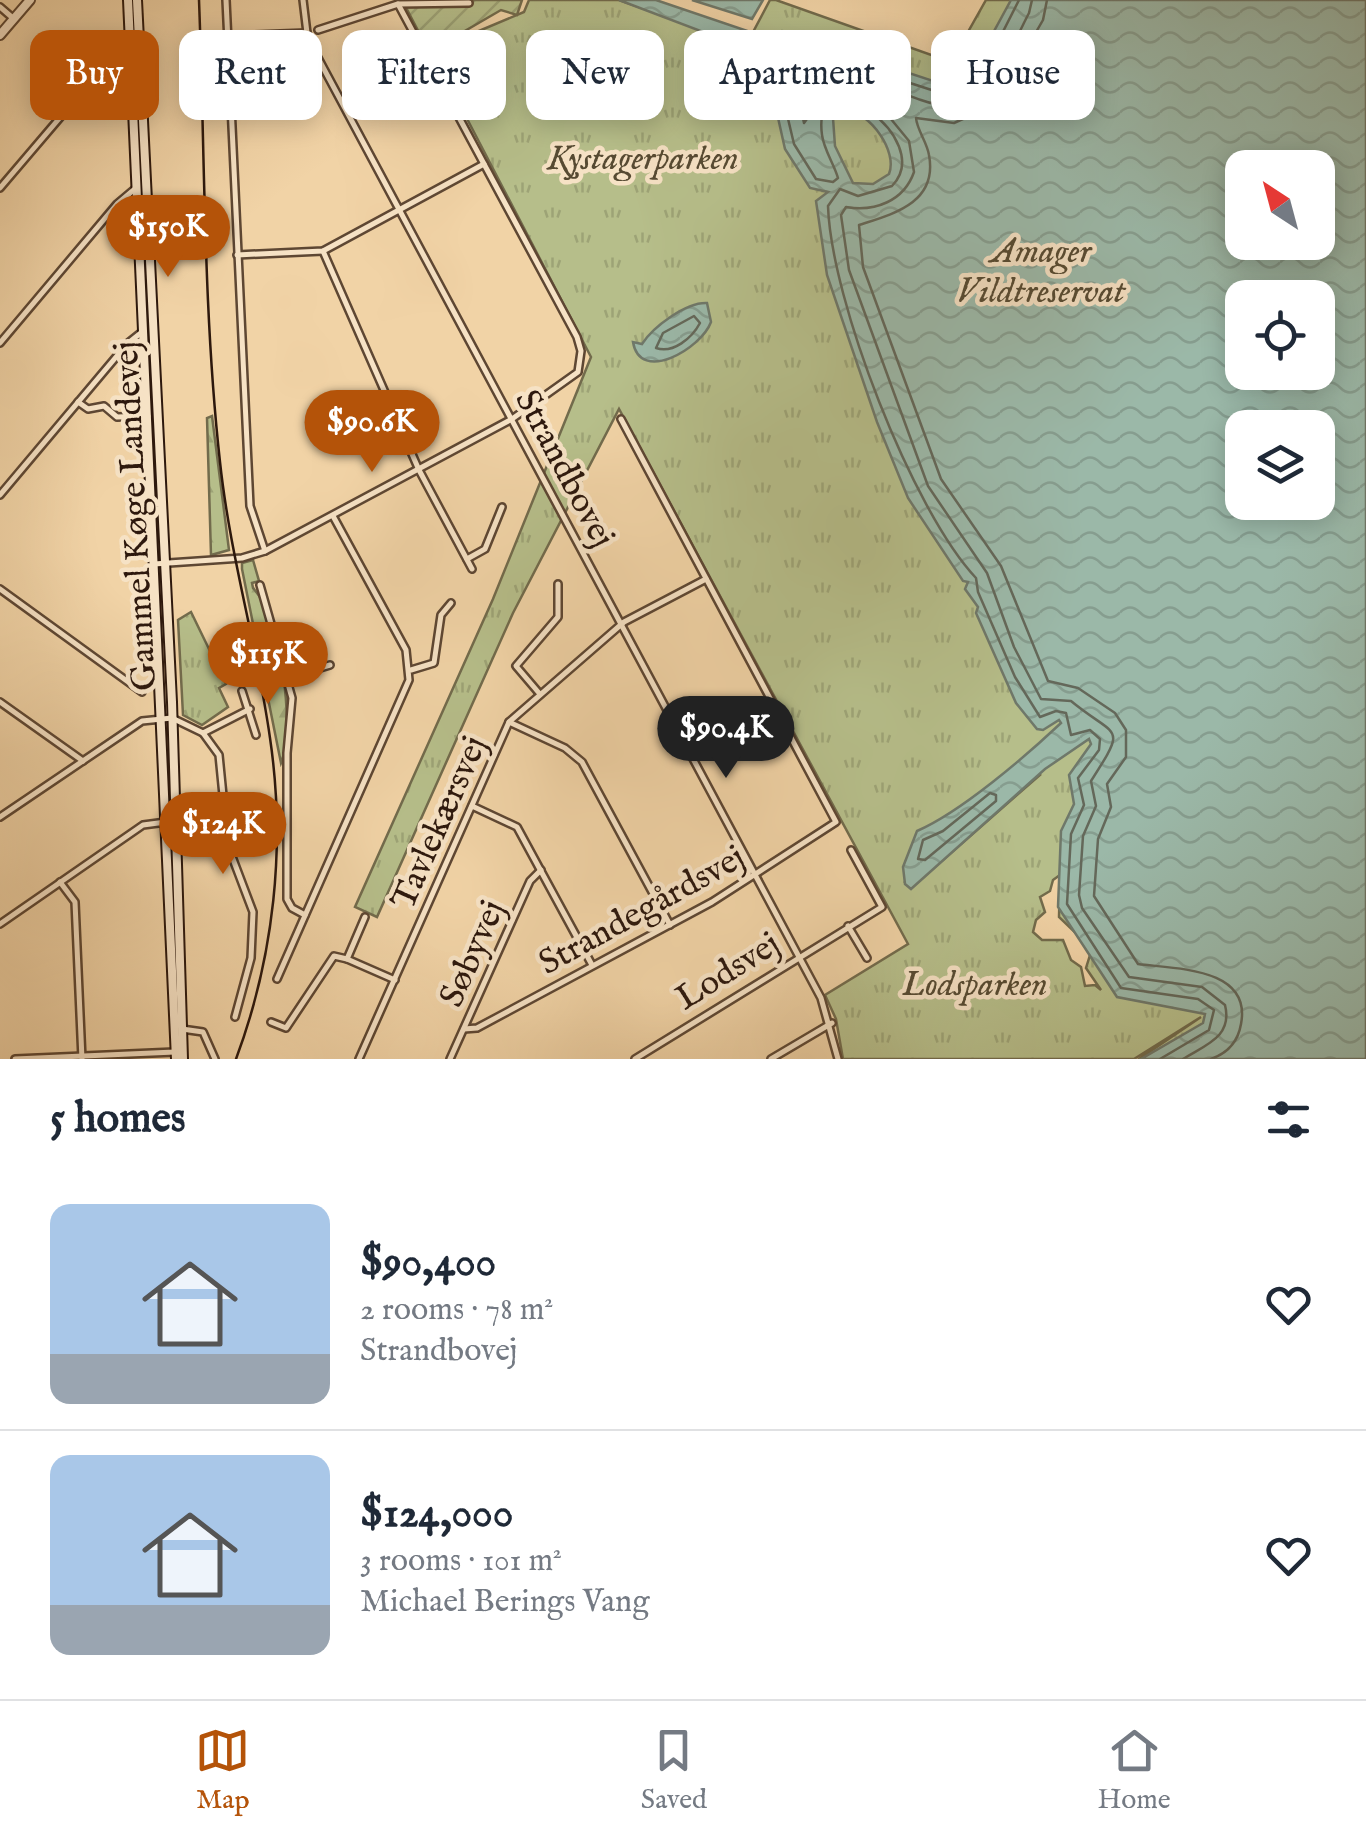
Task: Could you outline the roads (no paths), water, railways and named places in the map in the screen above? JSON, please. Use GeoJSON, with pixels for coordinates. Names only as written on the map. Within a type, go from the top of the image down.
{"type":"FeatureCollection","features":[{"type":"Feature","properties":{"kind":"main road"},"geometry":{"type":"LineString","coordinates":[[0,36],[30,0]]}},
{"type":"Feature","properties":{"kind":"main road","name":"Gammel Køge Landevej"},"geometry":{"type":"LineString","coordinates":[[128,0],[129,30]]}},
{"type":"Feature","properties":{"kind":"main road","name":"Gammel Køge Landevej"},"geometry":{"type":"LineString","coordinates":[[137,0],[166,563],[182,1030],[178,1057]]}},
{"type":"Feature","properties":{"kind":"main road","name":"Gammel Køge Landevej"},"geometry":{"type":"LineString","coordinates":[[133,120],[178,1057]]}},
{"type":"Feature","properties":{"kind":"street"},"geometry":{"type":"LineString","coordinates":[[226,0],[228,30]]}},
{"type":"Feature","properties":{"kind":"street","name":"Strandbovej"},"geometry":{"type":"LineString","coordinates":[[304,0],[307,30]]}},
{"type":"Feature","properties":{"kind":"street"},"geometry":{"type":"LineString","coordinates":[[318,30],[398,4],[469,2]]}},
{"type":"Feature","properties":{"kind":"street"},"geometry":{"type":"LineString","coordinates":[[154,564],[242,558],[265,551],[512,419],[566,385],[578,372],[581,352],[398,4]]}},
{"type":"Feature","properties":{"kind":"street"},"geometry":{"type":"LineString","coordinates":[[0,7],[14,19]]}},
{"type":"Feature","properties":{"kind":"street","name":"Strandbovej"},"geometry":{"type":"LineString","coordinates":[[322,62],[798,955],[832,1023],[838,1059]]}},
{"type":"Feature","properties":{"kind":"street"},"geometry":{"type":"LineString","coordinates":[[0,188],[58,120]]}},
{"type":"Feature","properties":{"kind":"street"},"geometry":{"type":"LineString","coordinates":[[231,120],[250,506],[265,551]]}},
{"type":"Feature","properties":{"kind":"street"},"geometry":{"type":"LineString","coordinates":[[237,255],[323,251],[484,164]]}},
{"type":"Feature","properties":{"kind":"street"},"geometry":{"type":"LineString","coordinates":[[0,342],[117,204],[136,188]]}},
{"type":"Feature","properties":{"kind":"street"},"geometry":{"type":"LineString","coordinates":[[117,204],[126,200],[137,203]]}},
{"type":"Feature","properties":{"kind":"street"},"geometry":{"type":"LineString","coordinates":[[323,251],[419,470],[472,569]]}},
{"type":"Feature","properties":{"kind":"street"},"geometry":{"type":"LineString","coordinates":[[0,495],[127,344],[143,332]]}},
{"type":"Feature","properties":{"kind":"street"},"geometry":{"type":"LineString","coordinates":[[127,344],[144,350]]}},
{"type":"Feature","properties":{"kind":"street","name":"Gammel Køge Landevej"},"geometry":{"type":"LineString","coordinates":[[78,402],[88,409],[104,406],[117,417],[148,416]]}},
{"type":"Feature","properties":{"kind":"street"},"geometry":{"type":"LineString","coordinates":[[620,418],[706,578]]}},
{"type":"Feature","properties":{"kind":"street"},"geometry":{"type":"LineString","coordinates":[[467,559],[485,549],[502,507]]}},
{"type":"Feature","properties":{"kind":"street"},"geometry":{"type":"LineString","coordinates":[[278,979],[410,670],[406,650],[334,516]]}},
{"type":"Feature","properties":{"kind":"street","name":"Tavlekærsvej"},"geometry":{"type":"LineString","coordinates":[[360,1059],[509,722],[622,624],[706,578]]}},
{"type":"Feature","properties":{"kind":"street","name":"Strandegårdsvej"},"geometry":{"type":"LineString","coordinates":[[464,1029],[477,1028],[670,925],[836,822],[706,578]]}},
{"type":"Feature","properties":{"kind":"street"},"geometry":{"type":"LineString","coordinates":[[540,694],[516,666],[558,617],[558,584]]}},
{"type":"Feature","properties":{"kind":"street"},"geometry":{"type":"LineString","coordinates":[[260,586],[289,678],[293,713],[287,753],[287,899],[292,908],[305,915]]}},
{"type":"Feature","properties":{"kind":"street"},"geometry":{"type":"LineString","coordinates":[[0,589],[142,692]]}},
{"type":"Feature","properties":{"kind":"street"},"geometry":{"type":"LineString","coordinates":[[410,670],[434,663],[441,615],[451,602]]}},
{"type":"Feature","properties":{"kind":"street"},"geometry":{"type":"LineString","coordinates":[[289,678],[330,665]]}},
{"type":"Feature","properties":{"kind":"street"},"geometry":{"type":"LineString","coordinates":[[242,690],[256,735]]}},
{"type":"Feature","properties":{"kind":"street"},"geometry":{"type":"LineString","coordinates":[[0,702],[82,762]]}},
{"type":"Feature","properties":{"kind":"street"},"geometry":{"type":"LineString","coordinates":[[204,733],[250,709]]}},
{"type":"Feature","properties":{"kind":"street"},"geometry":{"type":"LineString","coordinates":[[0,818],[133,726],[162,717],[204,733],[218,756],[225,830],[253,912],[251,958],[235,1017]]}},
{"type":"Feature","properties":{"kind":"street"},"geometry":{"type":"LineString","coordinates":[[509,722],[566,748],[582,762],[670,925]]}},
{"type":"Feature","properties":{"kind":"street"},"geometry":{"type":"LineString","coordinates":[[0,806],[8,812]]}},
{"type":"Feature","properties":{"kind":"street"},"geometry":{"type":"LineString","coordinates":[[472,806],[518,827],[592,966]]}},
{"type":"Feature","properties":{"kind":"street"},"geometry":{"type":"LineString","coordinates":[[0,924],[144,825],[166,822]]}},
{"type":"Feature","properties":{"kind":"street","name":"Lodsvej"},"geometry":{"type":"LineString","coordinates":[[635,1059],[798,955],[882,907],[852,850]]}},
{"type":"Feature","properties":{"kind":"street","name":"Søbyvej"},"geometry":{"type":"LineString","coordinates":[[450,1059],[530,882],[542,870]]}},
{"type":"Feature","properties":{"kind":"street"},"geometry":{"type":"LineString","coordinates":[[60,882],[75,902],[82,1057]]}},
{"type":"Feature","properties":{"kind":"street","name":"Tavlekærsvej"},"geometry":{"type":"LineString","coordinates":[[271,1022],[286,1028],[334,956],[347,959],[365,916]]}},
{"type":"Feature","properties":{"kind":"street"},"geometry":{"type":"LineString","coordinates":[[848,926],[867,958]]}},
{"type":"Feature","properties":{"kind":"street"},"geometry":{"type":"LineString","coordinates":[[347,959],[395,980]]}},
{"type":"Feature","properties":{"kind":"street"},"geometry":{"type":"LineString","coordinates":[[771,1059],[832,1023]]}},
{"type":"Feature","properties":{"kind":"street"},"geometry":{"type":"LineString","coordinates":[[182,1030],[202,1032],[215,1059]]}},
{"type":"Feature","properties":{"kind":"street"},"geometry":{"type":"LineString","coordinates":[[15,1059],[178,1057]]}},
{"type":"Feature","properties":{"kind":"water","name":"Amager Vildtreservat"},"geometry":{"type":"Polygon","coordinates":[[[619,0],[656,0],[744,30],[698,30],[619,0]]]}},
{"type":"Feature","properties":{"kind":"water"},"geometry":{"type":"Polygon","coordinates":[[[692,0],[763,0],[752,19],[692,0]]]}},
{"type":"Feature","properties":{"kind":"water","name":"Amager Vildtreservat"},"geometry":{"type":"Polygon","coordinates":[[[1011,0],[1366,0],[1366,1059],[1141,1059],[1203,1023],[1205,1014],[1117,997],[1058,907],[1061,831],[1074,804],[1069,775],[1091,744],[1089,739],[1045,769],[911,889],[905,884],[903,867],[917,831],[973,797],[1061,723],[1059,720],[1043,730],[1037,729],[1016,703],[976,613],[978,607],[965,589],[968,582],[963,581],[908,498],[877,422],[827,275],[816,201],[828,192],[810,188],[785,149],[779,120],[833,120],[835,146],[853,183],[873,184],[889,174],[891,165],[886,144],[867,120],[911,120],[911,74],[931,80],[931,120],[1095,120],[1095,30],[995,30],[1011,0]]]}},
{"type":"Feature","properties":{"kind":"water"},"geometry":{"type":"Polygon","coordinates":[[[707,303],[711,322],[684,351],[658,361],[638,354],[633,342],[642,344],[671,317],[707,303]]]}},
{"type":"Feature","properties":{"kind":"tram line"},"geometry":{"type":"LineString","coordinates":[[199,0],[214,404],[230,532],[270,738],[277,819],[268,941],[236,1059]]}},
{"type":"Feature","properties":{"kind":"park label","name":"Kystagerparken"},"geometry":{"type":"Point","coordinates":[643,157]}},
{"type":"Feature","properties":{"kind":"park label","name":"Lodsparken"},"geometry":{"type":"Point","coordinates":[975,983]}}]}
